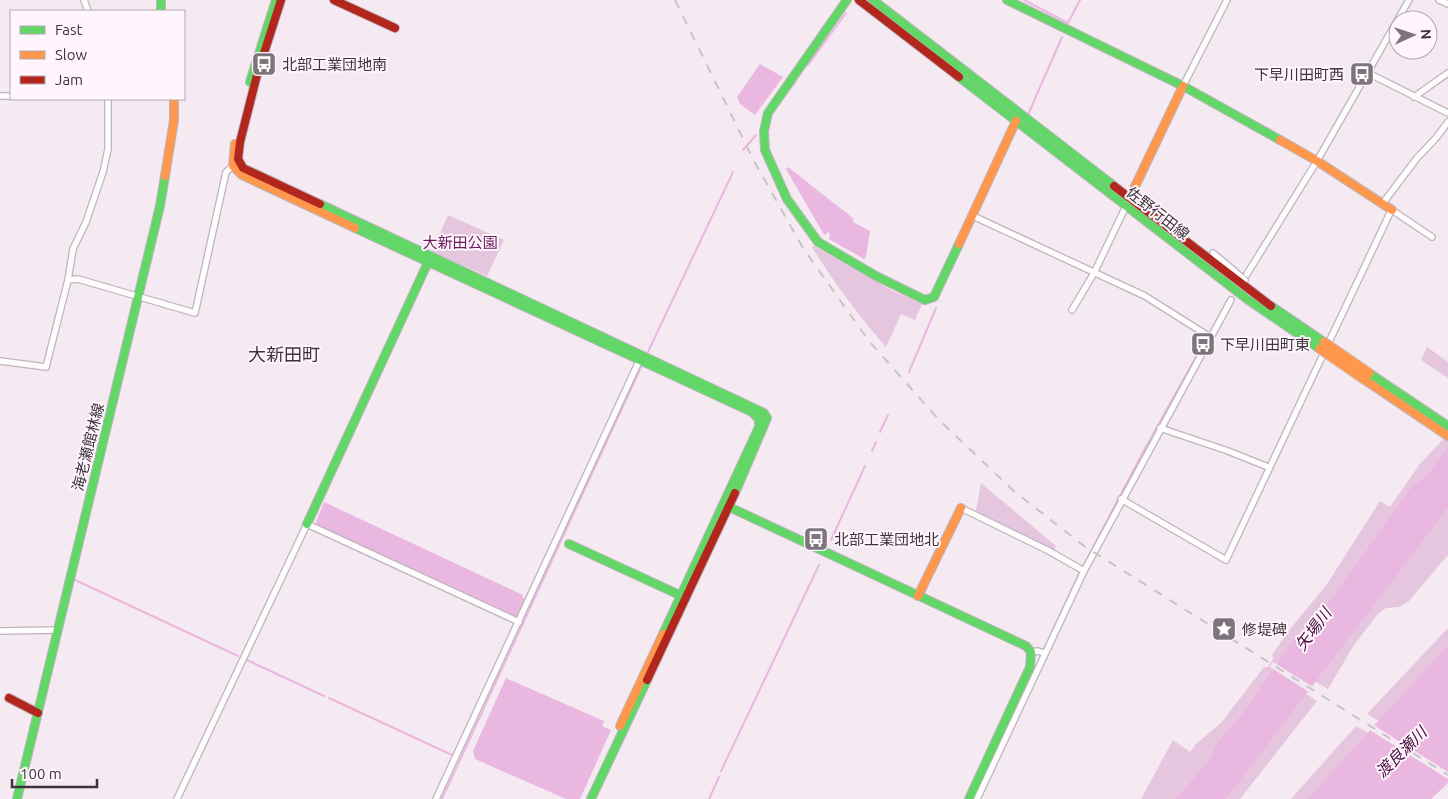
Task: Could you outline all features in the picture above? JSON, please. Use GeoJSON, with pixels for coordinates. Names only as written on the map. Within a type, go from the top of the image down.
{"type":"FeatureCollection","features":[{"type":"Feature","properties":{"kind":"street"},"geometry":{"type":"LineString","coordinates":[[276,0],[252,73],[232,156],[233,166],[242,175],[429,259]]}},
{"type":"Feature","properties":{"kind":"street"},"geometry":{"type":"LineString","coordinates":[[281,0],[247,115],[238,154],[239,164],[258,177],[429,259],[764,413],[766,424],[586,799]]}},
{"type":"Feature","properties":{"kind":"street"},"geometry":{"type":"LineString","coordinates":[[334,0],[395,28]]}},
{"type":"Feature","properties":{"kind":"street"},"geometry":{"type":"LineString","coordinates":[[847,0],[768,113],[764,124],[764,142],[767,159],[792,205],[810,233],[822,245],[891,286],[928,300],[934,297],[1016,121]]}},
{"type":"Feature","properties":{"kind":"street","name":"佐野行田線"},"geometry":{"type":"LineString","coordinates":[[859,0],[1016,121],[1128,202],[1243,278],[1322,346]]}},
{"type":"Feature","properties":{"kind":"street","name":"佐野行田線"},"geometry":{"type":"LineString","coordinates":[[873,0],[1248,299],[1367,376],[1448,436]]}},
{"type":"Feature","properties":{"kind":"street"},"geometry":{"type":"LineString","coordinates":[[1007,0],[1183,86],[1317,161],[1432,237]]}},
{"type":"Feature","properties":{"kind":"street"},"geometry":{"type":"LineString","coordinates":[[1072,310],[1094,273],[1183,86],[1227,0]]}},
{"type":"Feature","properties":{"kind":"street"},"geometry":{"type":"LineString","coordinates":[[1213,253],[1243,278],[1263,250],[1317,161],[1409,0]]}},
{"type":"Feature","properties":{"kind":"street"},"geometry":{"type":"LineString","coordinates":[[1439,0],[1448,4]]}},
{"type":"Feature","properties":{"kind":"street"},"geometry":{"type":"LineString","coordinates":[[1368,73],[1448,113]]}},
{"type":"Feature","properties":{"kind":"street"},"geometry":{"type":"LineString","coordinates":[[1414,97],[1448,73]]}},
{"type":"Feature","properties":{"kind":"street"},"geometry":{"type":"LineString","coordinates":[[0,361],[46,367],[68,280],[73,249],[86,222],[103,172],[108,149],[108,100]]}},
{"type":"Feature","properties":{"kind":"street","name":"海老瀬館林線"},"geometry":{"type":"LineString","coordinates":[[17,799],[160,206],[174,120],[174,100]]}},
{"type":"Feature","properties":{"kind":"street"},"geometry":{"type":"LineString","coordinates":[[1383,203],[1417,158],[1448,122]]}},
{"type":"Feature","properties":{"kind":"street"},"geometry":{"type":"LineString","coordinates":[[68,280],[78,279],[139,295],[195,313],[226,172],[233,166]]}},
{"type":"Feature","properties":{"kind":"street"},"geometry":{"type":"LineString","coordinates":[[1121,499],[1226,560],[1268,467],[1392,210]]}},
{"type":"Feature","properties":{"kind":"street"},"geometry":{"type":"LineString","coordinates":[[973,216],[1145,296],[1210,337]]}},
{"type":"Feature","properties":{"kind":"street"},"geometry":{"type":"LineString","coordinates":[[176,799],[307,524],[429,259]]}},
{"type":"Feature","properties":{"kind":"street"},"geometry":{"type":"LineString","coordinates":[[977,799],[1084,571],[1121,499],[1231,300]]}},
{"type":"Feature","properties":{"kind":"street"},"geometry":{"type":"LineString","coordinates":[[436,799],[641,358]]}},
{"type":"Feature","properties":{"kind":"street","name":"佐野行田線"},"geometry":{"type":"LineString","coordinates":[[1381,386],[1448,426]]}},
{"type":"Feature","properties":{"kind":"street"},"geometry":{"type":"LineString","coordinates":[[1160,428],[1268,467]]}},
{"type":"Feature","properties":{"kind":"street"},"geometry":{"type":"LineString","coordinates":[[726,505],[1026,646],[1031,652],[1030,667],[969,799]]}},
{"type":"Feature","properties":{"kind":"street"},"geometry":{"type":"LineString","coordinates":[[918,596],[961,508],[1049,551],[1084,571]]}},
{"type":"Feature","properties":{"kind":"street"},"geometry":{"type":"LineString","coordinates":[[307,524],[519,622]]}},
{"type":"Feature","properties":{"kind":"street"},"geometry":{"type":"LineString","coordinates":[[569,544],[683,597]]}},
{"type":"Feature","properties":{"kind":"street"},"geometry":{"type":"LineString","coordinates":[[592,799],[683,597]]}},
{"type":"Feature","properties":{"kind":"street"},"geometry":{"type":"LineString","coordinates":[[0,631],[58,630]]}},
{"type":"Feature","properties":{"kind":"street"},"geometry":{"type":"LineString","coordinates":[[1031,652],[1038,651],[1044,653]]}},
{"type":"Feature","properties":{"kind":"street"},"geometry":{"type":"LineString","coordinates":[[9,698],[38,713]]}},
{"type":"Feature","properties":{"kind":"green space","name":"大新田公園"},"geometry":{"type":"Polygon","coordinates":[[[448,215],[504,240],[487,276],[432,252],[448,215]]]}},
{"type":"Feature","properties":{"kind":"green space"},"geometry":{"type":"Polygon","coordinates":[[[814,246],[893,291],[922,304],[915,320],[901,314],[886,347],[838,286],[812,247],[814,246]]]}},
{"type":"Feature","properties":{"kind":"green space"},"geometry":{"type":"Polygon","coordinates":[[[1427,347],[1448,362],[1448,378],[1421,360],[1427,347]]]}},
{"type":"Feature","properties":{"kind":"green space"},"geometry":{"type":"Polygon","coordinates":[[[1448,434],[1448,447],[1428,473],[1411,487],[1317,618],[1291,642],[1247,707],[1217,743],[1207,763],[1174,799],[1141,799],[1173,740],[1190,752],[1196,744],[1221,723],[1264,667],[1268,667],[1273,659],[1272,655],[1287,633],[1327,584],[1380,501],[1390,507],[1419,465],[1448,434]]]}},
{"type":"Feature","properties":{"kind":"green space"},"geometry":{"type":"Polygon","coordinates":[[[981,483],[1056,546],[1054,551],[977,513],[981,483]]]}},
{"type":"Feature","properties":{"kind":"green space"},"geometry":{"type":"Polygon","coordinates":[[[1448,508],[1448,555],[1408,602],[1399,607],[1386,608],[1378,614],[1354,645],[1328,689],[1314,681],[1448,508]]]}},
{"type":"Feature","properties":{"kind":"green space"},"geometry":{"type":"Polygon","coordinates":[[[1448,628],[1448,645],[1379,721],[1367,714],[1448,628]]]}},
{"type":"Feature","properties":{"kind":"green space"},"geometry":{"type":"Polygon","coordinates":[[[1305,693],[1317,701],[1240,799],[1226,799],[1305,693]]]}},
{"type":"Feature","properties":{"kind":"green space"},"geometry":{"type":"Polygon","coordinates":[[[1356,726],[1368,733],[1307,799],[1291,799],[1356,726]]]}},
{"type":"Feature","properties":{"kind":"water"},"geometry":{"type":"Polygon","coordinates":[[[760,64],[783,77],[755,115],[740,104],[737,97],[760,64]]]}},
{"type":"Feature","properties":{"kind":"water"},"geometry":{"type":"Polygon","coordinates":[[[788,167],[854,219],[853,222],[870,231],[864,259],[829,239],[830,234],[828,232],[825,235],[823,233],[786,169],[788,167]]]}},
{"type":"Feature","properties":{"kind":"water","name":"矢場川"},"geometry":{"type":"Polygon","coordinates":[[[1448,447],[1448,508],[1226,799],[1174,799],[1207,763],[1217,743],[1247,707],[1291,642],[1317,618],[1411,487],[1428,473],[1448,447]]]}},
{"type":"Feature","properties":{"kind":"water"},"geometry":{"type":"Polygon","coordinates":[[[324,502],[523,595],[522,597],[525,599],[517,616],[513,617],[317,526],[316,522],[324,502]]]}},
{"type":"Feature","properties":{"kind":"water","name":"渡良瀬川"},"geometry":{"type":"Polygon","coordinates":[[[1448,645],[1448,783],[1431,799],[1307,799],[1448,645]]]}},
{"type":"Feature","properties":{"kind":"water"},"geometry":{"type":"Polygon","coordinates":[[[506,678],[604,721],[602,726],[611,730],[580,799],[566,799],[475,759],[473,751],[506,678]]]}},
{"type":"Feature","properties":{"kind":"pier"},"geometry":{"type":"Polygon","coordinates":[[[1273,662],[1313,687],[1309,692],[1270,667],[1273,662]]]}},
{"type":"Feature","properties":{"kind":"pier"},"geometry":{"type":"Polygon","coordinates":[[[1372,724],[1448,772],[1448,779],[1368,729],[1372,724]]]}},
{"type":"Feature","properties":{"kind":"waterway"},"geometry":{"type":"LineString","coordinates":[[1024,0],[1068,23],[1080,0]]}},
{"type":"Feature","properties":{"kind":"waterway"},"geometry":{"type":"LineString","coordinates":[[808,65],[846,13]]}},
{"type":"Feature","properties":{"kind":"waterway"},"geometry":{"type":"LineString","coordinates":[[1027,117],[1062,37]]}},
{"type":"Feature","properties":{"kind":"waterway"},"geometry":{"type":"LineString","coordinates":[[782,99],[796,81]]}},
{"type":"Feature","properties":{"kind":"waterway"},"geometry":{"type":"LineString","coordinates":[[743,150],[756,135]]}},
{"type":"Feature","properties":{"kind":"waterway"},"geometry":{"type":"LineString","coordinates":[[648,352],[733,172]]}},
{"type":"Feature","properties":{"kind":"waterway"},"geometry":{"type":"LineString","coordinates":[[909,372],[936,308]]}},
{"type":"Feature","properties":{"kind":"waterway"},"geometry":{"type":"LineString","coordinates":[[993,759],[1078,576],[1142,454],[1202,346]]}},
{"type":"Feature","properties":{"kind":"waterway"},"geometry":{"type":"LineString","coordinates":[[442,799],[642,365]]}},
{"type":"Feature","properties":{"kind":"waterway"},"geometry":{"type":"LineString","coordinates":[[880,432],[888,415]]}},
{"type":"Feature","properties":{"kind":"waterway"},"geometry":{"type":"LineString","coordinates":[[872,451],[876,442]]}},
{"type":"Feature","properties":{"kind":"waterway"},"geometry":{"type":"LineString","coordinates":[[831,540],[865,466]]}},
{"type":"Feature","properties":{"kind":"waterway"},"geometry":{"type":"LineString","coordinates":[[721,771],[819,565]]}},
{"type":"Feature","properties":{"kind":"waterway"},"geometry":{"type":"LineString","coordinates":[[73,579],[238,656]]}},
{"type":"Feature","properties":{"kind":"waterway"},"geometry":{"type":"LineString","coordinates":[[247,660],[324,696]]}},
{"type":"Feature","properties":{"kind":"waterway"},"geometry":{"type":"LineString","coordinates":[[329,698],[452,755]]}},
{"type":"Feature","properties":{"kind":"waterway"},"geometry":{"type":"LineString","coordinates":[[709,799],[719,777]]}},
{"type":"Feature","properties":{"kind":"railway"},"geometry":{"type":"LineString","coordinates":[[675,0],[754,161],[803,248],[869,341],[939,420],[1015,492],[1084,546],[1448,775]]}},
{"type":"Feature","properties":{"kind":"traffic: fast"},"geometry":{"type":"LineString","coordinates":[[161,0],[161,10]]}},
{"type":"Feature","properties":{"kind":"traffic: fast"},"geometry":{"type":"LineString","coordinates":[[250,82],[276,0]]}},
{"type":"Feature","properties":{"kind":"traffic: fast"},"geometry":{"type":"LineString","coordinates":[[847,0],[768,113],[764,131],[765,150],[787,199],[818,242],[876,276],[925,300],[934,297],[959,244]]}},
{"type":"Feature","properties":{"kind":"traffic: fast"},"geometry":{"type":"LineString","coordinates":[[873,0],[1114,186]]}},
{"type":"Feature","properties":{"kind":"traffic: fast"},"geometry":{"type":"LineString","coordinates":[[1007,0],[1183,86],[1280,140]]}},
{"type":"Feature","properties":{"kind":"traffic: fast"},"geometry":{"type":"LineString","coordinates":[[959,77],[1247,299],[1320,349]]}},
{"type":"Feature","properties":{"kind":"traffic: fast"},"geometry":{"type":"LineString","coordinates":[[17,799],[160,206],[165,176]]}},
{"type":"Feature","properties":{"kind":"traffic: fast"},"geometry":{"type":"LineString","coordinates":[[320,204],[764,413],[767,418],[735,493]]}},
{"type":"Feature","properties":{"kind":"traffic: fast"},"geometry":{"type":"LineString","coordinates":[[355,228],[752,412],[759,419],[759,427],[663,634]]}},
{"type":"Feature","properties":{"kind":"traffic: fast"},"geometry":{"type":"LineString","coordinates":[[307,524],[430,258]]}},
{"type":"Feature","properties":{"kind":"traffic: fast"},"geometry":{"type":"LineString","coordinates":[[1271,306],[1324,342]]}},
{"type":"Feature","properties":{"kind":"traffic: fast"},"geometry":{"type":"LineString","coordinates":[[1369,373],[1448,426]]}},
{"type":"Feature","properties":{"kind":"traffic: fast"},"geometry":{"type":"LineString","coordinates":[[725,505],[1026,646],[1031,652],[1030,667],[969,799]]}},
{"type":"Feature","properties":{"kind":"traffic: fast"},"geometry":{"type":"LineString","coordinates":[[569,544],[684,597]]}},
{"type":"Feature","properties":{"kind":"traffic: fast"},"geometry":{"type":"LineString","coordinates":[[591,799],[647,680]]}},
{"type":"Feature","properties":{"kind":"traffic: slow"},"geometry":{"type":"LineString","coordinates":[[1130,197],[1183,86]]}},
{"type":"Feature","properties":{"kind":"traffic: slow"},"geometry":{"type":"LineString","coordinates":[[165,176],[174,120],[174,100]]}},
{"type":"Feature","properties":{"kind":"traffic: slow"},"geometry":{"type":"LineString","coordinates":[[959,244],[1016,121]]}},
{"type":"Feature","properties":{"kind":"traffic: slow"},"geometry":{"type":"LineString","coordinates":[[1280,140],[1317,161],[1392,210]]}},
{"type":"Feature","properties":{"kind":"traffic: slow"},"geometry":{"type":"LineString","coordinates":[[235,144],[233,166],[242,175],[355,228]]}},
{"type":"Feature","properties":{"kind":"traffic: slow"},"geometry":{"type":"LineString","coordinates":[[1324,342],[1369,373]]}},
{"type":"Feature","properties":{"kind":"traffic: slow"},"geometry":{"type":"LineString","coordinates":[[1320,349],[1365,380]]}},
{"type":"Feature","properties":{"kind":"traffic: slow"},"geometry":{"type":"LineString","coordinates":[[1365,380],[1448,436]]}},
{"type":"Feature","properties":{"kind":"traffic: slow"},"geometry":{"type":"LineString","coordinates":[[918,596],[961,508]]}},
{"type":"Feature","properties":{"kind":"traffic: slow"},"geometry":{"type":"LineString","coordinates":[[620,726],[663,634]]}},
{"type":"Feature","properties":{"kind":"traffic: jam"},"geometry":{"type":"LineString","coordinates":[[281,0],[257,75],[240,142],[238,159],[243,168],[320,204]]}},
{"type":"Feature","properties":{"kind":"traffic: jam"},"geometry":{"type":"LineString","coordinates":[[334,0],[395,28]]}},
{"type":"Feature","properties":{"kind":"traffic: jam"},"geometry":{"type":"LineString","coordinates":[[859,0],[959,77]]}},
{"type":"Feature","properties":{"kind":"traffic: jam"},"geometry":{"type":"LineString","coordinates":[[1114,186],[1271,306]]}},
{"type":"Feature","properties":{"kind":"traffic: jam"},"geometry":{"type":"LineString","coordinates":[[647,680],[735,493]]}},
{"type":"Feature","properties":{"kind":"traffic: jam"},"geometry":{"type":"LineString","coordinates":[[9,698],[38,713]]}},
{"type":"Feature","properties":{"kind":"place","name":"北部工業団地南"},"geometry":{"type":"Point","coordinates":[264,64]}},
{"type":"Feature","properties":{"kind":"place","name":"下早川田町西"},"geometry":{"type":"Point","coordinates":[1362,74]}},
{"type":"Feature","properties":{"kind":"place","name":"下早川田町東"},"geometry":{"type":"Point","coordinates":[1203,344]}},
{"type":"Feature","properties":{"kind":"place","name":"北部工業団地北"},"geometry":{"type":"Point","coordinates":[816,539]}},
{"type":"Feature","properties":{"kind":"place","name":"修堤碑"},"geometry":{"type":"Point","coordinates":[1224,629]}},
{"type":"Feature","properties":{"kind":"district","name":"大新田町"},"geometry":{"type":"Point","coordinates":[284,354]}}]}
